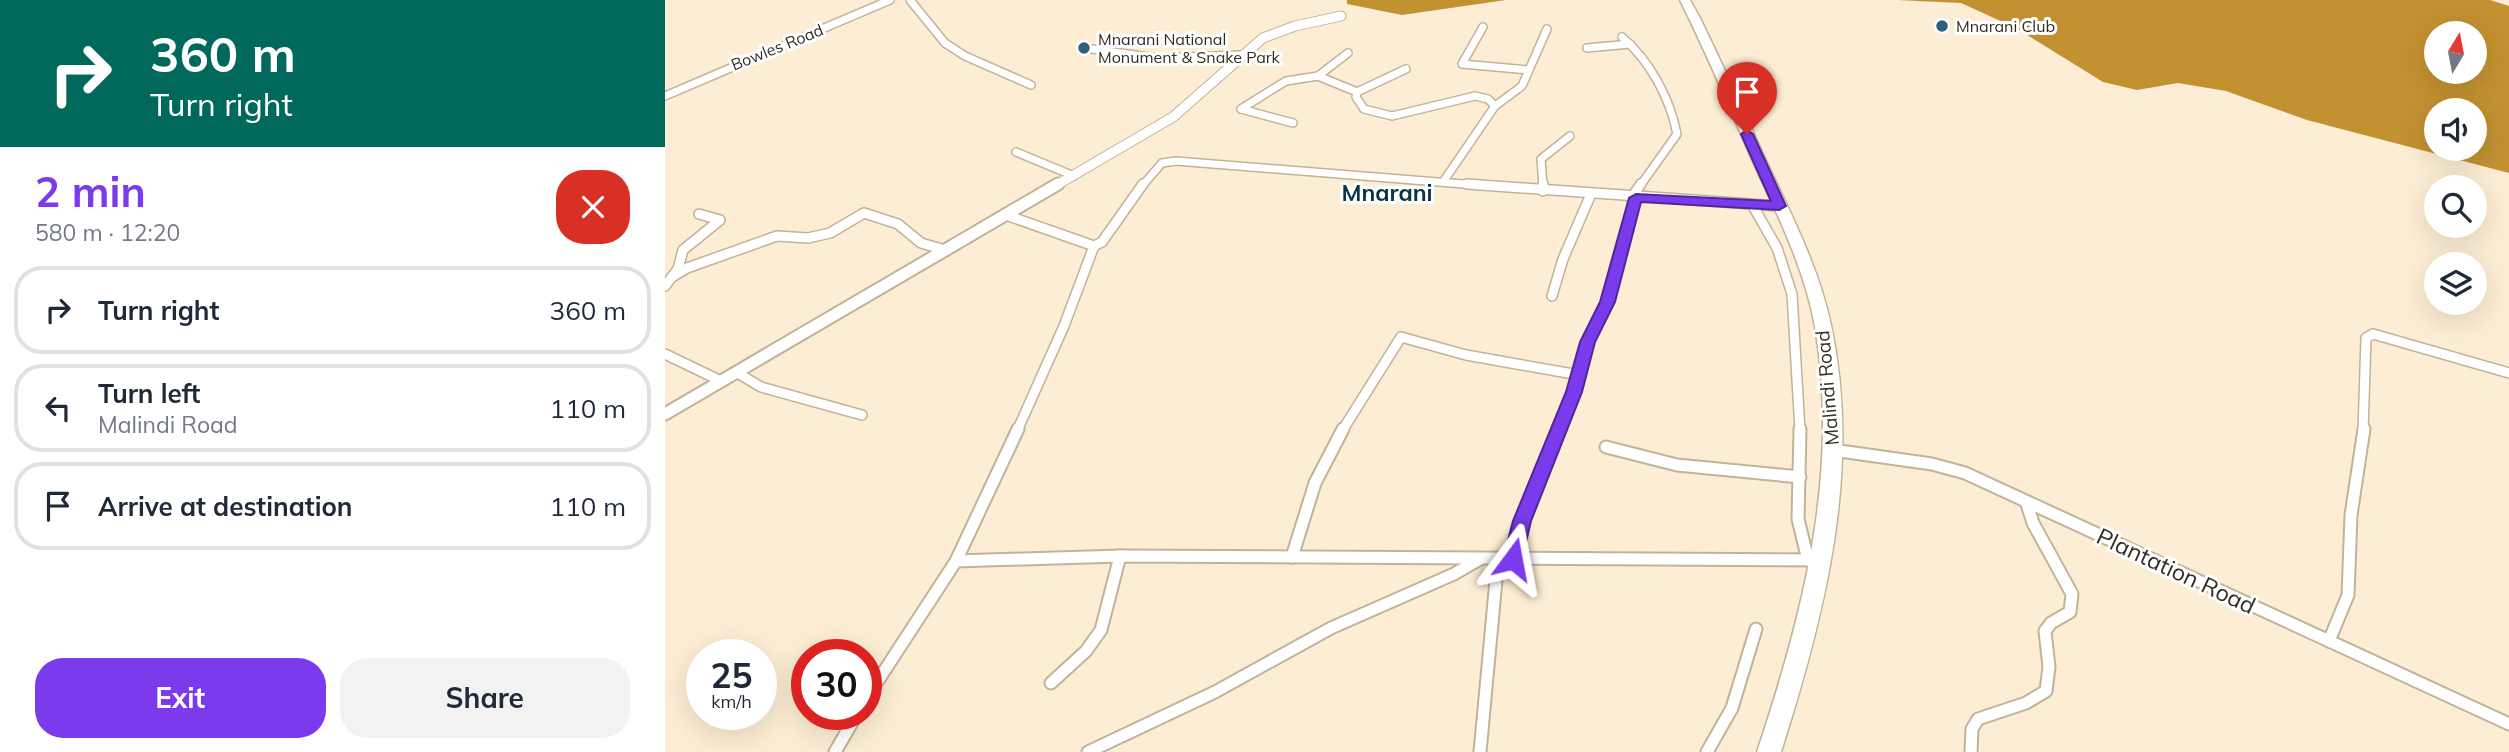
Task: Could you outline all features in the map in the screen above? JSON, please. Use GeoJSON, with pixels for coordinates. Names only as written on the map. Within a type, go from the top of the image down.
{"type":"FeatureCollection","features":[{"type":"Feature","properties":{"kind":"highway","name":"Malindi Road"},"geometry":{"type":"LineString","coordinates":[[1686,1],[1793,232],[1823,325],[1833,450],[1805,640],[1769,752]]}},
{"type":"Feature","properties":{"kind":"street","name":"Bowles Road"},"geometry":{"type":"LineString","coordinates":[[665,96],[890,0]]}},
{"type":"Feature","properties":{"kind":"street"},"geometry":{"type":"LineString","coordinates":[[910,0],[945,43],[1031,85]]}},
{"type":"Feature","properties":{"kind":"street"},"geometry":{"type":"LineString","coordinates":[[665,414],[1173,117],[1205,92],[1240,55],[1275,33],[1341,16]]}},
{"type":"Feature","properties":{"kind":"street"},"geometry":{"type":"LineString","coordinates":[[1483,27],[1462,64],[1528,70]]}},
{"type":"Feature","properties":{"kind":"street"},"geometry":{"type":"LineString","coordinates":[[1443,182],[1495,106],[1522,86],[1547,29]]}},
{"type":"Feature","properties":{"kind":"street"},"geometry":{"type":"LineString","coordinates":[[1513,559],[1522,521],[1567,413],[1587,342],[1608,302],[1633,198],[1677,134],[1675,116],[1651,72],[1622,37]]}},
{"type":"Feature","properties":{"kind":"street"},"geometry":{"type":"LineString","coordinates":[[1587,48],[1630,44]]}},
{"type":"Feature","properties":{"kind":"street"},"geometry":{"type":"LineString","coordinates":[[1085,48],[1133,57],[1240,55]]}},
{"type":"Feature","properties":{"kind":"street"},"geometry":{"type":"LineString","coordinates":[[1318,76],[1335,60],[1348,53]]}},
{"type":"Feature","properties":{"kind":"street"},"geometry":{"type":"LineString","coordinates":[[1293,124],[1241,109],[1282,81],[1302,75],[1318,76],[1357,92],[1406,69]]}},
{"type":"Feature","properties":{"kind":"street"},"geometry":{"type":"LineString","coordinates":[[1357,92],[1356,97],[1364,109],[1392,116],[1475,96],[1488,99],[1495,106]]}},
{"type":"Feature","properties":{"kind":"street"},"geometry":{"type":"LineString","coordinates":[[1543,191],[1541,159],[1570,136]]}},
{"type":"Feature","properties":{"kind":"street"},"geometry":{"type":"LineString","coordinates":[[1016,152],[1074,176]]}},
{"type":"Feature","properties":{"kind":"street"},"geometry":{"type":"LineString","coordinates":[[1006,215],[1084,245],[1094,246],[1102,242],[1153,170],[1166,162],[1633,198],[1779,206]]}},
{"type":"Feature","properties":{"kind":"street"},"geometry":{"type":"LineString","coordinates":[[1552,296],[1563,259],[1591,194]]}},
{"type":"Feature","properties":{"kind":"street"},"geometry":{"type":"LineString","coordinates":[[956,561],[1120,556],[1816,560],[1798,519],[1800,477],[1789,274],[1774,239],[1753,206]]}},
{"type":"Feature","properties":{"kind":"street"},"geometry":{"type":"LineString","coordinates":[[665,286],[687,268],[777,236],[808,238],[830,233],[864,213],[898,224],[921,243],[946,250]]}},
{"type":"Feature","properties":{"kind":"street"},"geometry":{"type":"LineString","coordinates":[[672,278],[683,250],[720,220],[699,214]]}},
{"type":"Feature","properties":{"kind":"street"},"geometry":{"type":"LineString","coordinates":[[882,674],[956,561],[1044,372],[1094,246]]}},
{"type":"Feature","properties":{"kind":"street"},"geometry":{"type":"LineString","coordinates":[[2329,641],[2347,595],[2350,577],[2351,515],[2364,426],[2366,338],[2373,334],[2391,337],[2509,373]]}},
{"type":"Feature","properties":{"kind":"street"},"geometry":{"type":"LineString","coordinates":[[1292,557],[1309,495],[1335,442],[1401,337],[1466,355],[1579,375]]}},
{"type":"Feature","properties":{"kind":"street"},"geometry":{"type":"LineString","coordinates":[[665,354],[721,381]]}},
{"type":"Feature","properties":{"kind":"street"},"geometry":{"type":"LineString","coordinates":[[736,372],[761,387],[862,415]]}},
{"type":"Feature","properties":{"kind":"street"},"geometry":{"type":"LineString","coordinates":[[1606,447],[1639,459],[1713,471],[1800,477]]}},
{"type":"Feature","properties":{"kind":"street","name":"Plantation Road"},"geometry":{"type":"LineString","coordinates":[[1833,450],[1943,467],[1965,473],[2027,504],[2509,724]]}},
{"type":"Feature","properties":{"kind":"street"},"geometry":{"type":"LineString","coordinates":[[1971,752],[1972,729],[1978,719],[2026,703],[2046,691],[2049,667],[2045,632],[2051,623],[2070,612],[2072,594],[2033,523],[2027,504]]}},
{"type":"Feature","properties":{"kind":"street"},"geometry":{"type":"LineString","coordinates":[[1051,683],[1086,651],[1101,630],[1120,556]]}},
{"type":"Feature","properties":{"kind":"street"},"geometry":{"type":"LineString","coordinates":[[1089,752],[1215,692],[1331,628],[1454,574],[1480,558]]}},
{"type":"Feature","properties":{"kind":"street"},"geometry":{"type":"LineString","coordinates":[[1480,752],[1498,559]]}},
{"type":"Feature","properties":{"kind":"street"},"geometry":{"type":"LineString","coordinates":[[1707,752],[1722,730],[1732,708],[1756,629]]}},
{"type":"Feature","properties":{"kind":"street"},"geometry":{"type":"LineString","coordinates":[[835,752],[848,730]]}},
{"type":"Feature","properties":{"kind":"shaded area"},"geometry":{"type":"Polygon","coordinates":[[[1347,0],[1506,0],[1402,15],[1347,4],[1347,0]]]}},
{"type":"Feature","properties":{"kind":"shaded area"},"geometry":{"type":"Polygon","coordinates":[[[1897,0],[2490,0],[2509,6],[2509,173],[2463,161],[2487,161],[2487,98],[2424,98],[2424,151],[2307,120],[2226,91],[2178,83],[2137,90],[2103,82],[2016,28],[1961,3],[1897,0]]]}},
{"type":"Feature","properties":{"kind":"place","name":"Mnarani Club"},"geometry":{"type":"Point","coordinates":[1942,26]}},
{"type":"Feature","properties":{"kind":"place","name":"Mnarani National Monument & Snake Park"},"geometry":{"type":"Point","coordinates":[1084,48]}},
{"type":"Feature","properties":{"kind":"district","name":"Mnarani"},"geometry":{"type":"Point","coordinates":[1387,193]}},
{"type":"Feature","properties":{"kind":"route"},"geometry":{"type":"LineString","coordinates":[[1513,559],[1522,521],[1567,413],[1587,342],[1608,302],[1636,198],[1739,206],[1779,206],[1747,134]]}}]}
